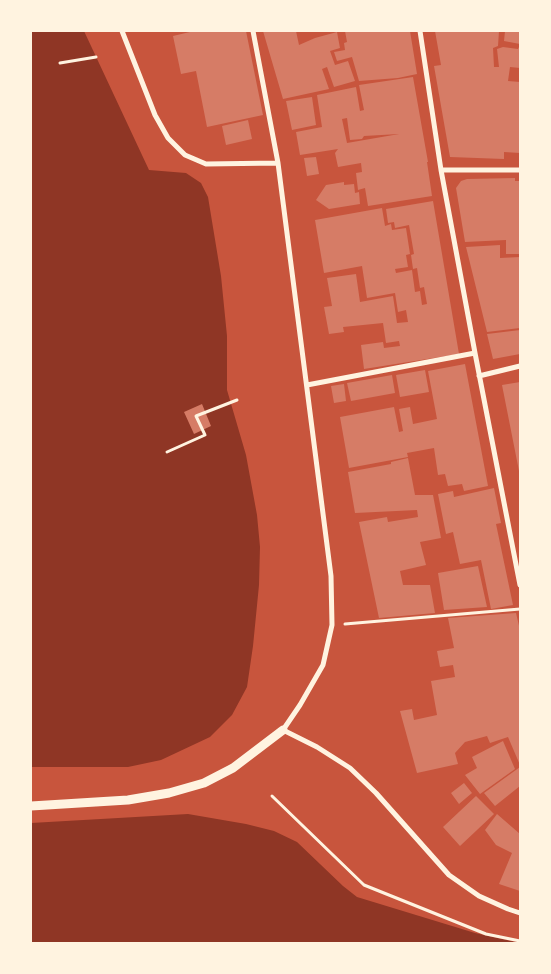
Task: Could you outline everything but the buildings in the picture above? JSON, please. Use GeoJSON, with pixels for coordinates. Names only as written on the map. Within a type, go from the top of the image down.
{"type":"FeatureCollection","features":[{"type":"Feature","properties":{"kind":"street"},"geometry":{"type":"LineString","coordinates":[[122,31],[155,114],[168,138],[185,154],[206,164],[278,163]]}},
{"type":"Feature","properties":{"kind":"street"},"geometry":{"type":"LineString","coordinates":[[31,806],[128,800],[169,793],[204,783],[233,768],[283,730],[300,706],[323,665],[332,625],[331,576],[278,163],[253,31]]}},
{"type":"Feature","properties":{"kind":"street"},"geometry":{"type":"LineString","coordinates":[[420,31],[441,170],[520,585]]}},
{"type":"Feature","properties":{"kind":"street"},"geometry":{"type":"LineString","coordinates":[[441,170],[520,170]]}},
{"type":"Feature","properties":{"kind":"street"},"geometry":{"type":"LineString","coordinates":[[307,385],[475,353]]}},
{"type":"Feature","properties":{"kind":"street"},"geometry":{"type":"LineString","coordinates":[[479,376],[520,366]]}},
{"type":"Feature","properties":{"kind":"street"},"geometry":{"type":"LineString","coordinates":[[283,730],[317,747],[350,768],[376,793],[449,875],[479,896],[520,913]]}},
{"type":"Feature","properties":{"kind":"path"},"geometry":{"type":"LineString","coordinates":[[60,64],[96,57]]}},
{"type":"Feature","properties":{"kind":"path"},"geometry":{"type":"LineString","coordinates":[[167,452],[205,435],[196,416],[237,400]]}},
{"type":"Feature","properties":{"kind":"path"},"geometry":{"type":"LineString","coordinates":[[332,625],[520,609]]}},
{"type":"Feature","properties":{"kind":"path"},"geometry":{"type":"LineString","coordinates":[[272,796],[364,885],[486,934],[520,941]]}},
{"type":"Feature","properties":{"kind":"shaded area"},"geometry":{"type":"Polygon","coordinates":[[[31,31],[84,31],[149,170],[186,173],[201,183],[208,197],[221,276],[227,336],[227,390],[246,455],[257,515],[260,547],[259,585],[247,687],[232,715],[210,737],[161,760],[128,767],[31,767],[31,31]]]}},
{"type":"Feature","properties":{"kind":"shaded area"},"geometry":{"type":"Polygon","coordinates":[[[188,814],[274,831],[297,842],[357,897],[475,933],[520,943],[31,943],[31,823],[188,814]]]}}]}
